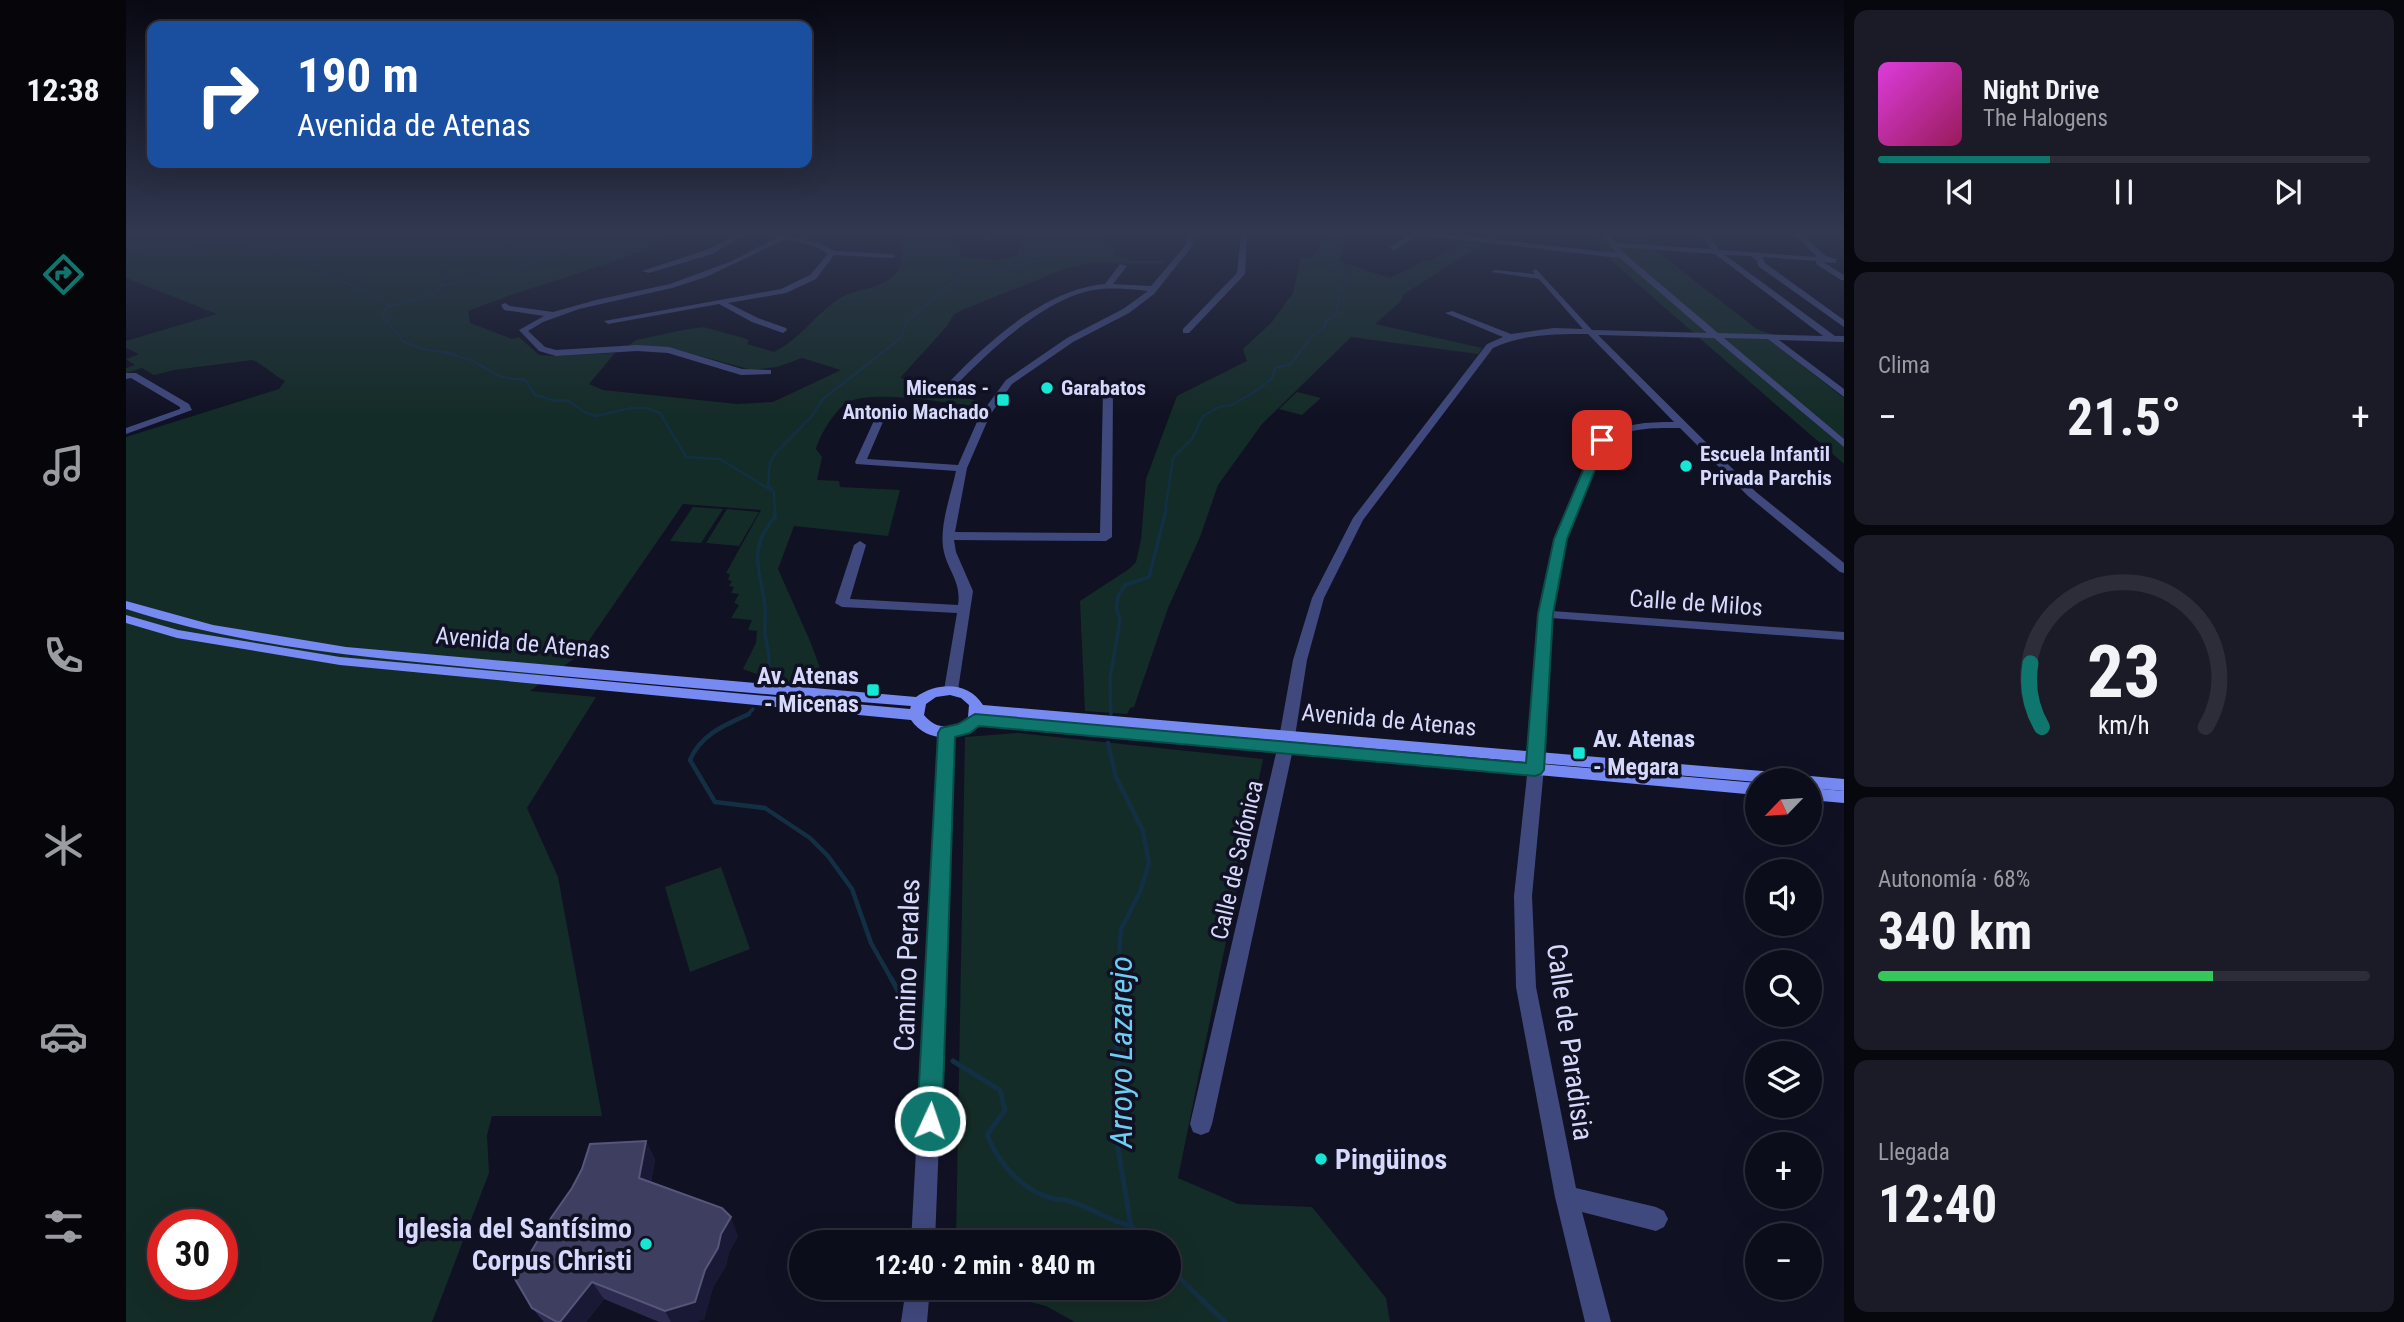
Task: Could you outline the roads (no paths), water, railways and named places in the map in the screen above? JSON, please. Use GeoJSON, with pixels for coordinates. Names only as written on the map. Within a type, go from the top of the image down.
{"type":"FeatureCollection","features":[{"type":"Feature","properties":{"kind":"main road","name":"Avenida de Atenas"},"geometry":{"type":"LineString","coordinates":[[126,605],[190,625],[251,638],[351,652],[918,709]]}},
{"type":"Feature","properties":{"kind":"main road","name":"Avenida de Atenas"},"geometry":{"type":"LineString","coordinates":[[126,619],[177,634],[340,661],[918,709]]}},
{"type":"Feature","properties":{"kind":"main road"},"geometry":{"type":"LineString","coordinates":[[951,690],[972,699],[976,714],[964,729],[947,733],[926,728],[918,709],[932,693],[951,690]]}},
{"type":"Feature","properties":{"kind":"main road","name":"Avenida de Atenas"},"geometry":{"type":"LineString","coordinates":[[976,714],[1536,764],[1745,788]]}},
{"type":"Feature","properties":{"kind":"main road","name":"Avenida de Atenas"},"geometry":{"type":"LineString","coordinates":[[1536,764],[1745,777]]}},
{"type":"Feature","properties":{"kind":"main road"},"geometry":{"type":"LineString","coordinates":[[1822,783],[1844,785]]}},
{"type":"Feature","properties":{"kind":"main road"},"geometry":{"type":"LineString","coordinates":[[1822,795],[1844,797]]}},
{"type":"Feature","properties":{"kind":"street"},"geometry":{"type":"LineString","coordinates":[[640,293],[554,315],[523,330],[542,349],[556,353],[637,348],[668,350],[741,372],[768,372]]}},
{"type":"Feature","properties":{"kind":"street"},"geometry":{"type":"LineString","coordinates":[[608,321],[774,293]]}},
{"type":"Feature","properties":{"kind":"street"},"geometry":{"type":"LineString","coordinates":[[943,394],[961,372],[1014,327],[1076,293]]}},
{"type":"Feature","properties":{"kind":"street"},"geometry":{"type":"LineString","coordinates":[[951,690],[967,592],[950,552],[948,536],[962,468],[985,415],[1009,382],[1070,340],[1134,306],[1149,293]]}},
{"type":"Feature","properties":{"kind":"street"},"geometry":{"type":"LineString","coordinates":[[1186,331],[1223,293]]}},
{"type":"Feature","properties":{"kind":"street"},"geometry":{"type":"LineString","coordinates":[[1555,293],[1590,332],[1752,494],[1844,569]]}},
{"type":"Feature","properties":{"kind":"street"},"geometry":{"type":"LineString","coordinates":[[1664,293],[1844,444]]}},
{"type":"Feature","properties":{"kind":"street"},"geometry":{"type":"LineString","coordinates":[[1771,293],[1833,339]]}},
{"type":"Feature","properties":{"kind":"street"},"geometry":{"type":"LineString","coordinates":[[1800,293],[1844,324]]}},
{"type":"Feature","properties":{"kind":"street"},"geometry":{"type":"LineString","coordinates":[[722,303],[755,320],[783,330]]}},
{"type":"Feature","properties":{"kind":"street"},"geometry":{"type":"LineString","coordinates":[[505,305],[507,308],[554,315]]}},
{"type":"Feature","properties":{"kind":"street","name":"Calle de Salónica"},"geometry":{"type":"LineString","coordinates":[[1449,313],[1510,337]]}},
{"type":"Feature","properties":{"kind":"street","name":"Calle de Salónica"},"geometry":{"type":"LineString","coordinates":[[1201,1125],[1285,742],[1300,660],[1318,598],[1357,520],[1490,346],[1510,337],[1554,331],[1844,340]]}},
{"type":"Feature","properties":{"kind":"street"},"geometry":{"type":"LineString","coordinates":[[1771,338],[1843,393]]}},
{"type":"Feature","properties":{"kind":"street"},"geometry":{"type":"LineString","coordinates":[[126,377],[178,408],[187,410],[126,430]]}},
{"type":"Feature","properties":{"kind":"street"},"geometry":{"type":"LineString","coordinates":[[948,536],[1106,537],[1108,389]]}},
{"type":"Feature","properties":{"kind":"street"},"geometry":{"type":"LineString","coordinates":[[889,407],[882,414],[860,462],[962,468]]}},
{"type":"Feature","properties":{"kind":"street","name":"Calle de Paradisia"},"geometry":{"type":"LineString","coordinates":[[1598,1322],[1566,1197],[1526,988],[1523,896],[1536,764],[1545,614],[1561,539],[1602,440],[1617,431],[1644,425],[1681,425]]}},
{"type":"Feature","properties":{"kind":"street"},"geometry":{"type":"LineString","coordinates":[[860,545],[842,603],[964,608]]}},
{"type":"Feature","properties":{"kind":"street","name":"Calle de Milos"},"geometry":{"type":"LineString","coordinates":[[1545,614],[1844,636]]}},
{"type":"Feature","properties":{"kind":"street","name":"Camino Perales"},"geometry":{"type":"LineString","coordinates":[[924,1230],[947,733]]}},
{"type":"Feature","properties":{"kind":"street"},"geometry":{"type":"LineString","coordinates":[[1566,1197],[1656,1219]]}},
{"type":"Feature","properties":{"kind":"street"},"geometry":{"type":"LineString","coordinates":[[914,1322],[917,1300]]}},
{"type":"Feature","properties":{"kind":"waterway"},"geometry":{"type":"LineString","coordinates":[[433,293],[386,308],[382,315],[402,341],[423,349],[445,353]]}},
{"type":"Feature","properties":{"kind":"waterway"},"geometry":{"type":"LineString","coordinates":[[881,354],[901,338],[907,321],[941,293]]}},
{"type":"Feature","properties":{"kind":"waterway","name":"Arroyo Lazarejo"},"geometry":{"type":"LineString","coordinates":[[1299,354],[1311,337],[1325,326],[1326,321],[1336,316],[1340,293]]}},
{"type":"Feature","properties":{"kind":"waterway"},"geometry":{"type":"LineString","coordinates":[[374,296],[390,306]]}},
{"type":"Feature","properties":{"kind":"waterway"},"geometry":{"type":"LineString","coordinates":[[774,492],[768,485],[770,462],[775,454],[811,417],[823,399],[883,352]]}},
{"type":"Feature","properties":{"kind":"waterway","name":"Arroyo Lazarejo"},"geometry":{"type":"LineString","coordinates":[[1165,511],[1173,458],[1192,439],[1203,416],[1219,407],[1232,405],[1259,389],[1272,378],[1275,368],[1291,364],[1300,352]]}},
{"type":"Feature","properties":{"kind":"waterway"},"geometry":{"type":"LineString","coordinates":[[445,353],[454,354]]}},
{"type":"Feature","properties":{"kind":"waterway"},"geometry":{"type":"LineString","coordinates":[[445,353],[471,360],[501,377],[525,380],[535,395],[556,401],[567,400],[586,413],[596,416],[631,408],[647,408],[660,413],[686,457],[720,459],[774,492]]}},
{"type":"Feature","properties":{"kind":"waterway"},"geometry":{"type":"LineString","coordinates":[[774,492],[775,511]]}},
{"type":"Feature","properties":{"kind":"waterway","name":"Arroyo Lazarejo"},"geometry":{"type":"LineString","coordinates":[[1111,714],[1110,679],[1120,620],[1116,608],[1118,597],[1125,585],[1149,577],[1166,510]]}},
{"type":"Feature","properties":{"kind":"waterway"},"geometry":{"type":"LineString","coordinates":[[768,672],[765,606],[758,550],[766,529],[775,517],[775,511]]}},
{"type":"Feature","properties":{"kind":"waterway"},"geometry":{"type":"LineString","coordinates":[[747,715],[753,709]]}},
{"type":"Feature","properties":{"kind":"waterway"},"geometry":{"type":"LineString","coordinates":[[747,715],[707,737],[690,760],[715,802],[765,808],[810,838],[828,856],[852,889],[871,943],[892,980]]}},
{"type":"Feature","properties":{"kind":"waterway","name":"Arroyo Lazarejo"},"geometry":{"type":"LineString","coordinates":[[1108,743],[1116,777],[1143,831],[1149,863],[1140,892],[1121,929],[1117,980]]}},
{"type":"Feature","properties":{"kind":"waterway"},"geometry":{"type":"LineString","coordinates":[[891,978],[904,1002]]}},
{"type":"Feature","properties":{"kind":"waterway","name":"Arroyo Lazarejo"},"geometry":{"type":"LineString","coordinates":[[1117,978],[1114,1014],[1121,1094],[1116,1136],[1131,1226]]}},
{"type":"Feature","properties":{"kind":"waterway"},"geometry":{"type":"LineString","coordinates":[[953,1061],[1000,1090],[1005,1110],[987,1135],[998,1156],[1014,1175],[1043,1195],[1074,1203],[1131,1226]]}},
{"type":"Feature","properties":{"kind":"waterway","name":"Arroyo Lazarejo"},"geometry":{"type":"LineString","coordinates":[[1131,1226],[1135,1230]]}},
{"type":"Feature","properties":{"kind":"waterway","name":"Arroyo Lazarejo"},"geometry":{"type":"LineString","coordinates":[[1181,1280],[1225,1322]]}},
{"type":"Feature","properties":{"kind":"place","name":"Garabatos"},"geometry":{"type":"Point","coordinates":[1047,388]}},
{"type":"Feature","properties":{"kind":"place","name":"Micenas - Antonio Machado"},"geometry":{"type":"Point","coordinates":[1003,400]}},
{"type":"Feature","properties":{"kind":"place","name":"Escuela Infantil Privada Parchis"},"geometry":{"type":"Point","coordinates":[1686,466]}},
{"type":"Feature","properties":{"kind":"place","name":"Av. Atenas - Micenas"},"geometry":{"type":"Point","coordinates":[873,690]}},
{"type":"Feature","properties":{"kind":"place","name":"Av. Atenas - Megara"},"geometry":{"type":"Point","coordinates":[1579,753]}},
{"type":"Feature","properties":{"kind":"place","name":"Pingüinos"},"geometry":{"type":"Point","coordinates":[1321,1159]}},
{"type":"Feature","properties":{"kind":"place","name":"Iglesia del Santísimo Corpus Christi"},"geometry":{"type":"Point","coordinates":[646,1244]}}]}
